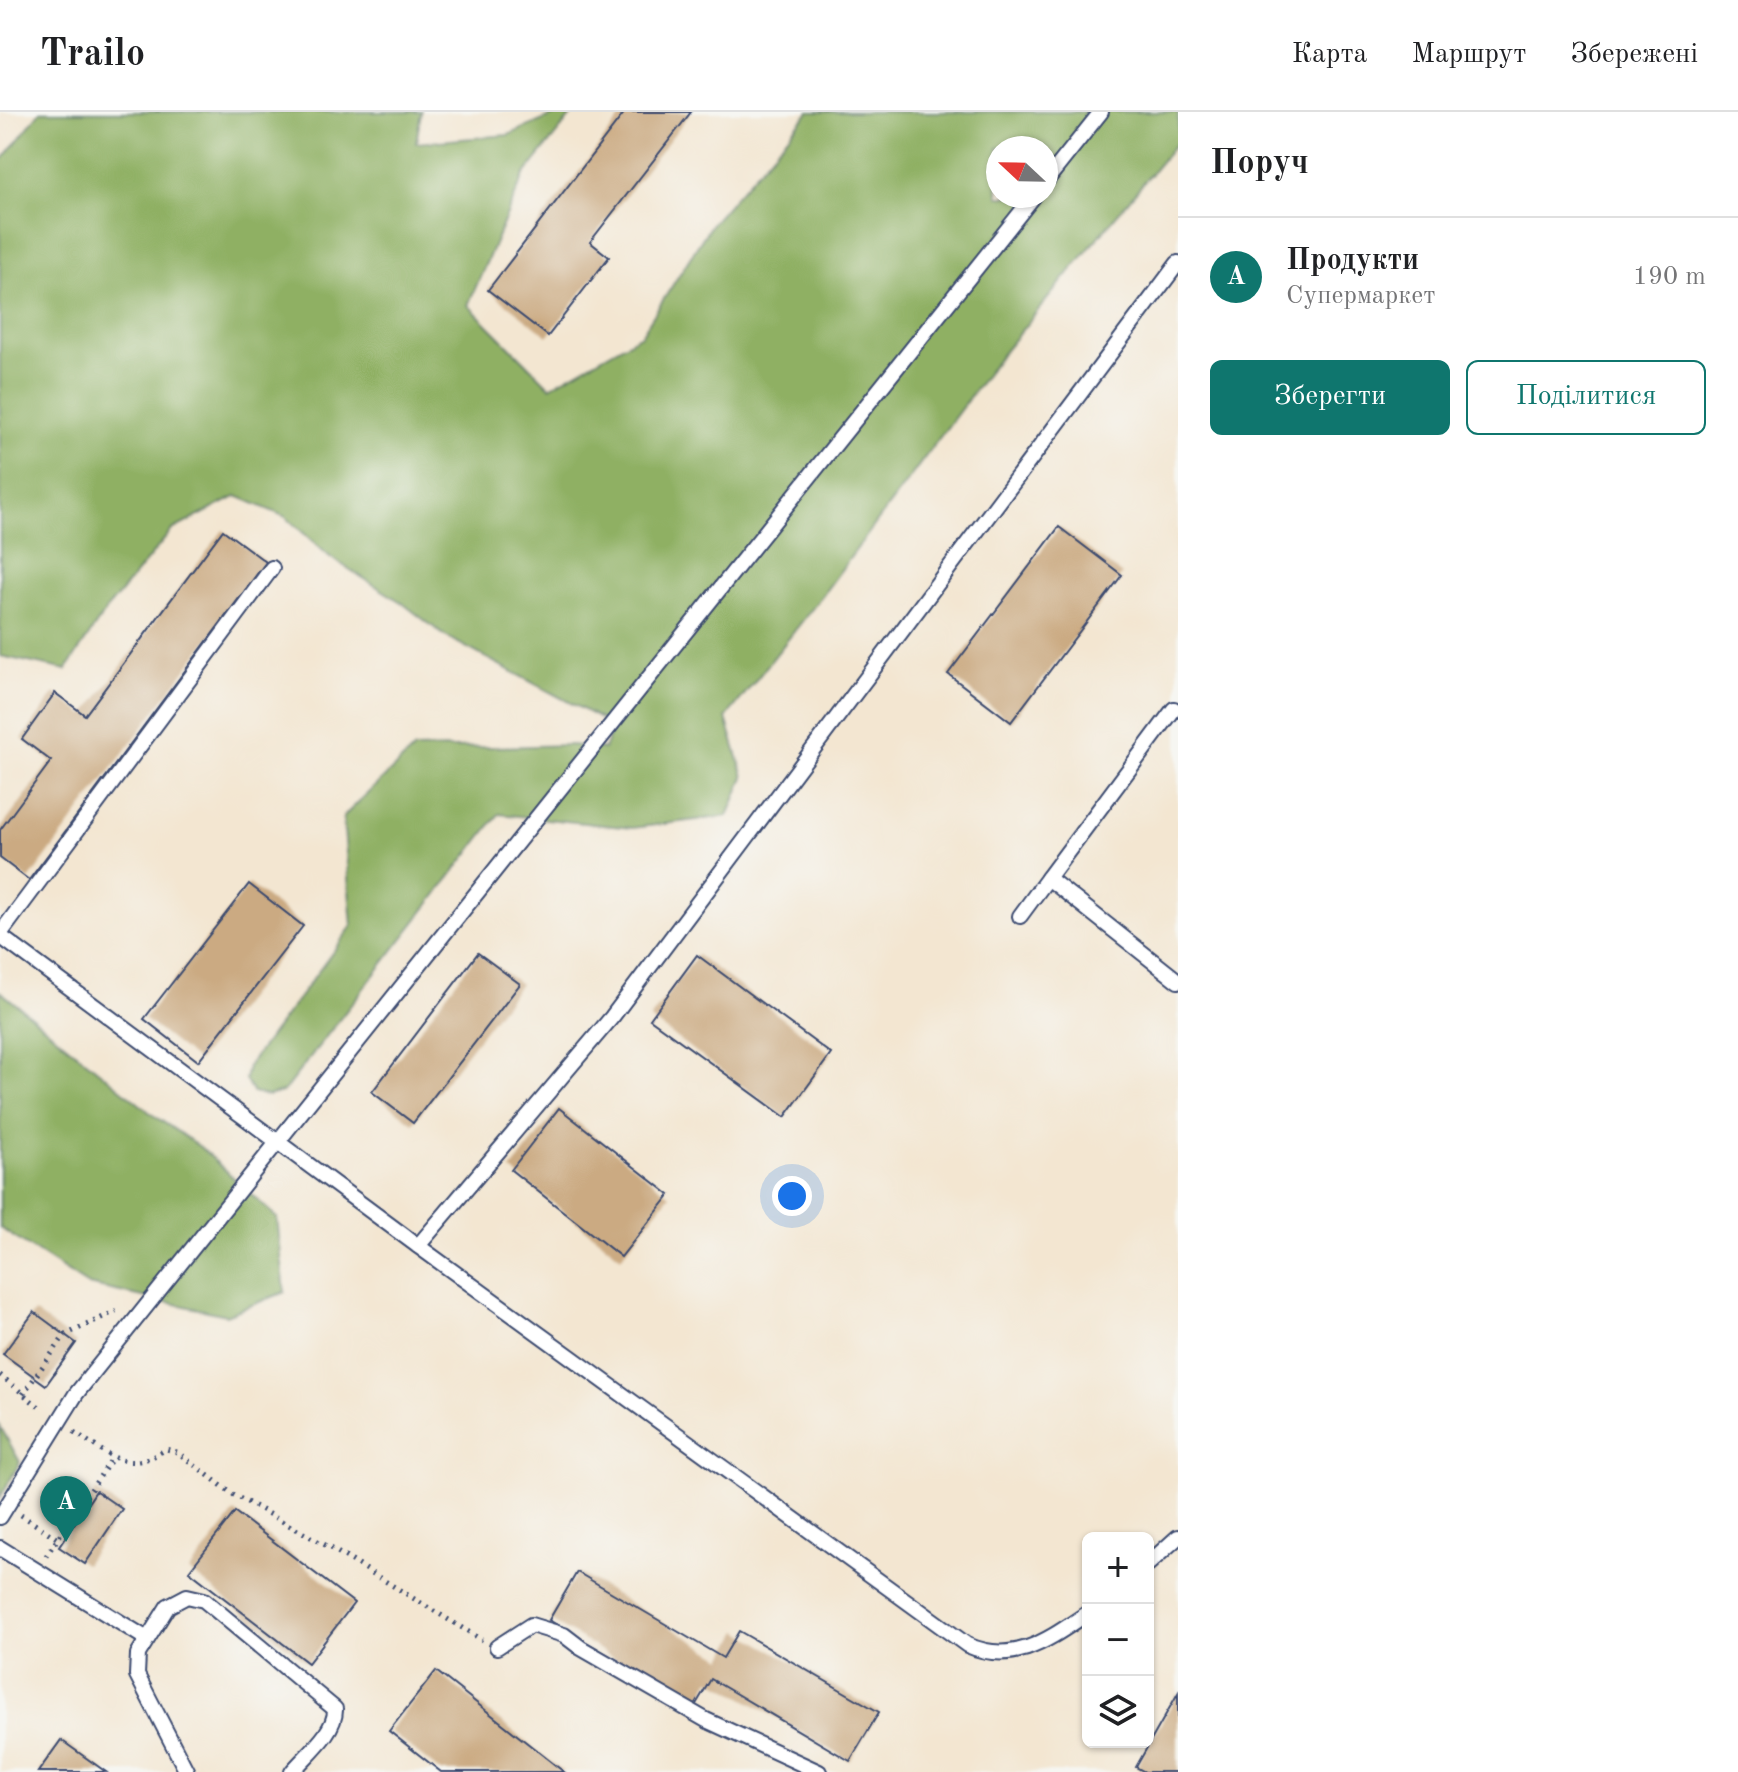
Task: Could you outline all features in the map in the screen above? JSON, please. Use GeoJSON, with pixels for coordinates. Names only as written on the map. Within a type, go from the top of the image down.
{"type":"FeatureCollection","features":[{"type":"Feature","properties":{"kind":"lane"},"geometry":{"type":"LineString","coordinates":[[1058,166],[1101,112]]}},
{"type":"Feature","properties":{"kind":"lane"},"geometry":{"type":"LineString","coordinates":[[4,1511],[76,1394],[1024,208]]}},
{"type":"Feature","properties":{"kind":"lane"},"geometry":{"type":"LineString","coordinates":[[418,1246],[612,1017],[1178,263]]}},
{"type":"Feature","properties":{"kind":"lane"},"geometry":{"type":"LineString","coordinates":[[272,568],[0,935],[418,1246],[967,1645],[997,1654],[1015,1652],[1036,1645],[1082,1617]]}},
{"type":"Feature","properties":{"kind":"lane"},"geometry":{"type":"LineString","coordinates":[[1020,916],[1174,709]]}},
{"type":"Feature","properties":{"kind":"lane"},"geometry":{"type":"LineString","coordinates":[[1048,878],[1178,981]]}},
{"type":"Feature","properties":{"kind":"lane"},"geometry":{"type":"LineString","coordinates":[[1154,1559],[1178,1537]]}},
{"type":"Feature","properties":{"kind":"lane"},"geometry":{"type":"LineString","coordinates":[[0,1548],[147,1639]]}},
{"type":"Feature","properties":{"kind":"lane"},"geometry":{"type":"LineString","coordinates":[[187,1772],[137,1675],[138,1654],[147,1639],[168,1606],[187,1596],[204,1600],[335,1709],[335,1719],[326,1733],[292,1772]]}},
{"type":"Feature","properties":{"kind":"lane"},"geometry":{"type":"LineString","coordinates":[[497,1647],[531,1625],[564,1635],[581,1648],[706,1720],[819,1772]]}},
{"type":"Feature","properties":{"kind":"path"},"geometry":{"type":"LineString","coordinates":[[0,1375],[23,1394],[65,1335],[119,1309]]}},
{"type":"Feature","properties":{"kind":"path"},"geometry":{"type":"LineString","coordinates":[[59,1422],[113,1457],[129,1462],[146,1462],[166,1449],[177,1452],[234,1495],[497,1647]]}},
{"type":"Feature","properties":{"kind":"path"},"geometry":{"type":"LineString","coordinates":[[4,1511],[58,1539],[113,1457]]}},
{"type":"Feature","properties":{"kind":"green space"},"geometry":{"type":"Polygon","coordinates":[[[40,112],[421,112],[416,143],[508,135],[562,112],[574,112],[524,175],[468,305],[550,387],[641,335],[712,223],[809,112],[1178,112],[1178,141],[1001,355],[815,605],[726,718],[744,777],[728,816],[632,828],[499,814],[283,1092],[267,1096],[253,1093],[245,1080],[248,1066],[352,926],[343,817],[414,749],[572,745],[604,749],[614,726],[445,636],[401,602],[330,557],[286,517],[237,496],[172,530],[106,610],[66,670],[0,656],[0,163],[40,112]]]}},
{"type":"Feature","properties":{"kind":"green space"},"geometry":{"type":"Polygon","coordinates":[[[0,991],[153,1115],[200,1147],[277,1218],[285,1292],[226,1315],[88,1285],[0,1228],[0,991]]]}},
{"type":"Feature","properties":{"kind":"green space"},"geometry":{"type":"Polygon","coordinates":[[[0,1426],[20,1462],[0,1498],[0,1426]]]}},
{"type":"Feature","properties":{"kind":"building"},"geometry":{"type":"Polygon","coordinates":[[[625,112],[691,112],[590,242],[609,257],[548,336],[488,290],[625,112]]]}},
{"type":"Feature","properties":{"kind":"building"},"geometry":{"type":"Polygon","coordinates":[[[1059,527],[1122,575],[1011,722],[948,674],[1059,527]]]}},
{"type":"Feature","properties":{"kind":"building"},"geometry":{"type":"Polygon","coordinates":[[[223,530],[266,562],[29,880],[0,858],[0,830],[51,761],[22,739],[55,693],[85,715],[223,530]]]}},
{"type":"Feature","properties":{"kind":"building"},"geometry":{"type":"Polygon","coordinates":[[[249,884],[303,926],[198,1061],[144,1019],[249,884]]]}},
{"type":"Feature","properties":{"kind":"building"},"geometry":{"type":"Polygon","coordinates":[[[478,953],[520,984],[413,1123],[372,1092],[478,953]]]}},
{"type":"Feature","properties":{"kind":"building"},"geometry":{"type":"Polygon","coordinates":[[[697,955],[831,1054],[785,1117],[650,1019],[697,955]]]}},
{"type":"Feature","properties":{"kind":"building"},"geometry":{"type":"Polygon","coordinates":[[[559,1108],[670,1195],[621,1257],[511,1170],[559,1108]]]}},
{"type":"Feature","properties":{"kind":"building"},"geometry":{"type":"Polygon","coordinates":[[[34,1312],[76,1343],[46,1385],[3,1354],[34,1312]]]}},
{"type":"Feature","properties":{"kind":"building"},"geometry":{"type":"Polygon","coordinates":[[[96,1491],[122,1509],[85,1564],[59,1547],[96,1491]]]}},
{"type":"Feature","properties":{"kind":"building"},"geometry":{"type":"Polygon","coordinates":[[[235,1512],[354,1603],[308,1663],[189,1571],[235,1512]]]}},
{"type":"Feature","properties":{"kind":"building"},"geometry":{"type":"Polygon","coordinates":[[[577,1572],[723,1658],[739,1631],[879,1712],[850,1761],[711,1679],[695,1706],[549,1620],[577,1572]]]}},
{"type":"Feature","properties":{"kind":"building"},"geometry":{"type":"Polygon","coordinates":[[[436,1671],[564,1772],[441,1772],[389,1731],[436,1671]]]}},
{"type":"Feature","properties":{"kind":"building"},"geometry":{"type":"Polygon","coordinates":[[[1178,1693],[1178,1772],[1145,1772],[1136,1767],[1147,1748],[1154,1748],[1154,1735],[1178,1693]]]}},
{"type":"Feature","properties":{"kind":"building"},"geometry":{"type":"Polygon","coordinates":[[[61,1740],[106,1772],[38,1772],[61,1740]]]}},
{"type":"Feature","properties":{"kind":"place","name":"Продукти"},"geometry":{"type":"Point","coordinates":[66,1542]}}]}
